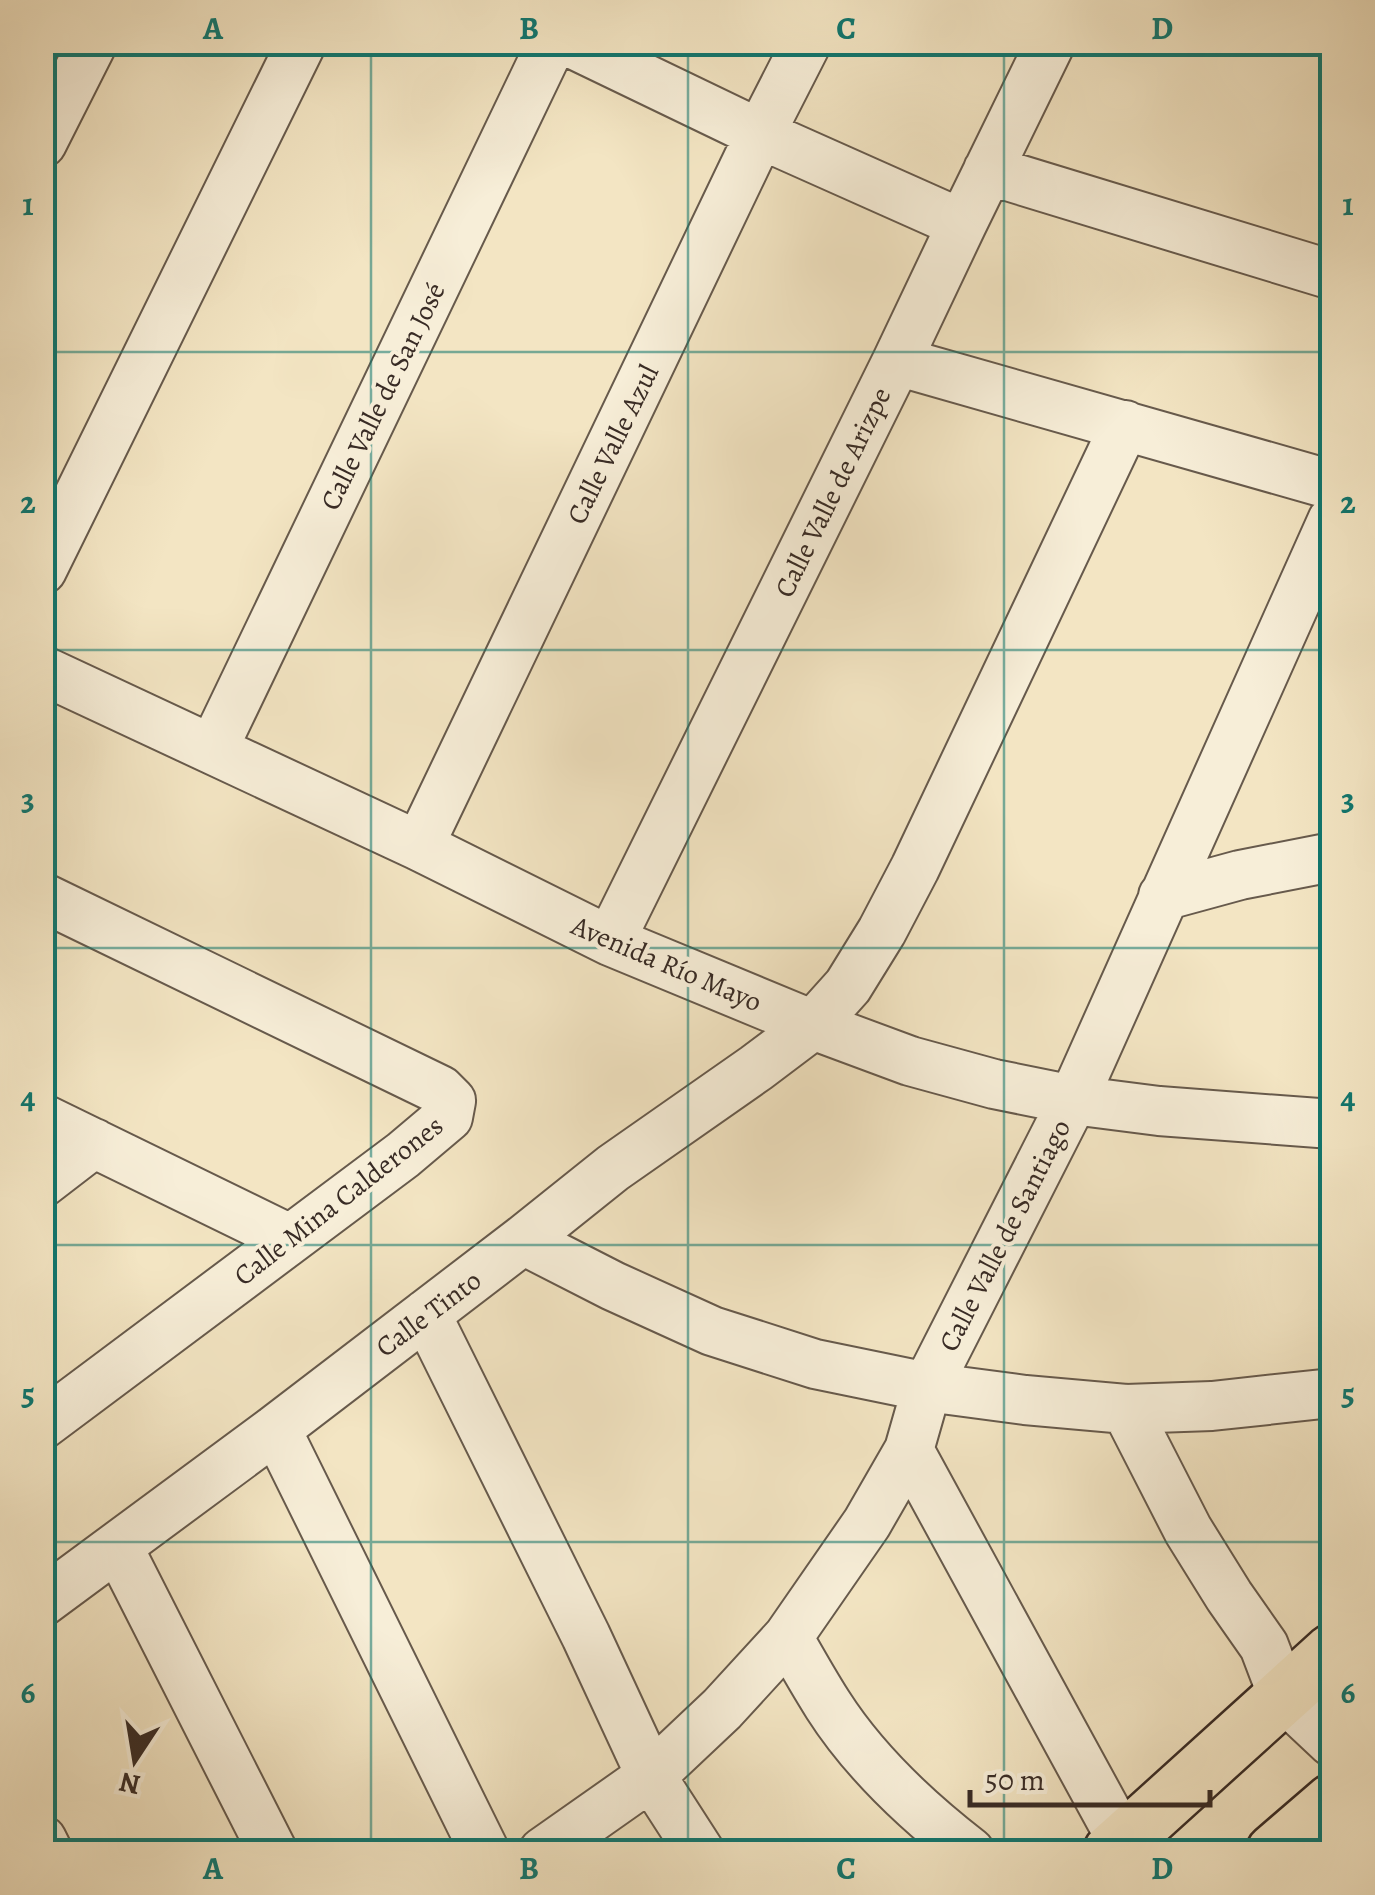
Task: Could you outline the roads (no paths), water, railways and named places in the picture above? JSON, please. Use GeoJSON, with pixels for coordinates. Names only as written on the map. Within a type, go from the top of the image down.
{"type":"FeatureCollection","features":[{"type":"Feature","properties":{"kind":"main road"},"geometry":{"type":"LineString","coordinates":[[1117,1847],[1316,1673]]}},
{"type":"Feature","properties":{"kind":"main road"},"geometry":{"type":"LineString","coordinates":[[1274,1852],[1332,1802]]}},
{"type":"Feature","properties":{"kind":"street"},"geometry":{"type":"LineString","coordinates":[[42,143],[93,42]]}},
{"type":"Feature","properties":{"kind":"street"},"geometry":{"type":"LineString","coordinates":[[42,570],[302,42]]}},
{"type":"Feature","properties":{"kind":"street","name":"Calle Valle de San José"},"geometry":{"type":"LineString","coordinates":[[213,749],[552,42]]}},
{"type":"Feature","properties":{"kind":"street"},"geometry":{"type":"LineString","coordinates":[[569,42],[760,134],[962,224]]}},
{"type":"Feature","properties":{"kind":"street","name":"Calle Valle Azul"},"geometry":{"type":"LineString","coordinates":[[419,846],[806,42]]}},
{"type":"Feature","properties":{"kind":"street","name":"Calle Valle de Arizpe"},"geometry":{"type":"LineString","coordinates":[[610,941],[1051,42]]}},
{"type":"Feature","properties":{"kind":"street"},"geometry":{"type":"LineString","coordinates":[[988,170],[1332,275]]}},
{"type":"Feature","properties":{"kind":"street"},"geometry":{"type":"LineString","coordinates":[[897,361],[1332,485]]}},
{"type":"Feature","properties":{"kind":"street","name":"Calle Tinto"},"geometry":{"type":"LineString","coordinates":[[42,1602],[276,1429],[613,1168],[813,1025],[848,986],[899,899],[1125,425]]}},
{"type":"Feature","properties":{"kind":"street","name":"Calle Valle de Santiago"},"geometry":{"type":"LineString","coordinates":[[544,1852],[652,1776],[722,1710],[788,1637],[867,1523],[909,1450],[927,1387],[1073,1100],[1332,521]]}},
{"type":"Feature","properties":{"kind":"street","name":"Avenida Río Mayo"},"geometry":{"type":"LineString","coordinates":[[42,670],[419,846],[610,941],[910,1061],[1073,1100],[1332,1124]]}},
{"type":"Feature","properties":{"kind":"street"},"geometry":{"type":"LineString","coordinates":[[1163,896],[1240,875],[1332,857]]}},
{"type":"Feature","properties":{"kind":"street","name":"Calle Mina Calderones"},"geometry":{"type":"LineString","coordinates":[[42,897],[447,1094],[452,1109],[448,1117],[403,1155],[42,1425]]}},
{"type":"Feature","properties":{"kind":"street"},"geometry":{"type":"LineString","coordinates":[[42,1118],[290,1239]]}},
{"type":"Feature","properties":{"kind":"street"},"geometry":{"type":"LineString","coordinates":[[42,1183],[94,1143]]}},
{"type":"Feature","properties":{"kind":"street"},"geometry":{"type":"LineString","coordinates":[[523,1240],[712,1331],[815,1364],[927,1387],[1126,1409],[1212,1406],[1332,1394]]}},
{"type":"Feature","properties":{"kind":"street"},"geometry":{"type":"LineString","coordinates":[[426,1314],[652,1776],[700,1852]]}},
{"type":"Feature","properties":{"kind":"street"},"geometry":{"type":"LineString","coordinates":[[1126,1409],[1188,1530],[1264,1646],[1316,1673],[1332,1742]]}},
{"type":"Feature","properties":{"kind":"street"},"geometry":{"type":"LineString","coordinates":[[276,1429],[484,1852]]}},
{"type":"Feature","properties":{"kind":"street"},"geometry":{"type":"LineString","coordinates":[[909,1450],[1117,1847]]}},
{"type":"Feature","properties":{"kind":"street"},"geometry":{"type":"LineString","coordinates":[[118,1547],[273,1852]]}},
{"type":"Feature","properties":{"kind":"street"},"geometry":{"type":"LineString","coordinates":[[788,1637],[830,1708],[869,1758],[925,1818],[970,1852]]}},
{"type":"Feature","properties":{"kind":"street"},"geometry":{"type":"LineString","coordinates":[[42,1840],[48,1852]]}}]}
